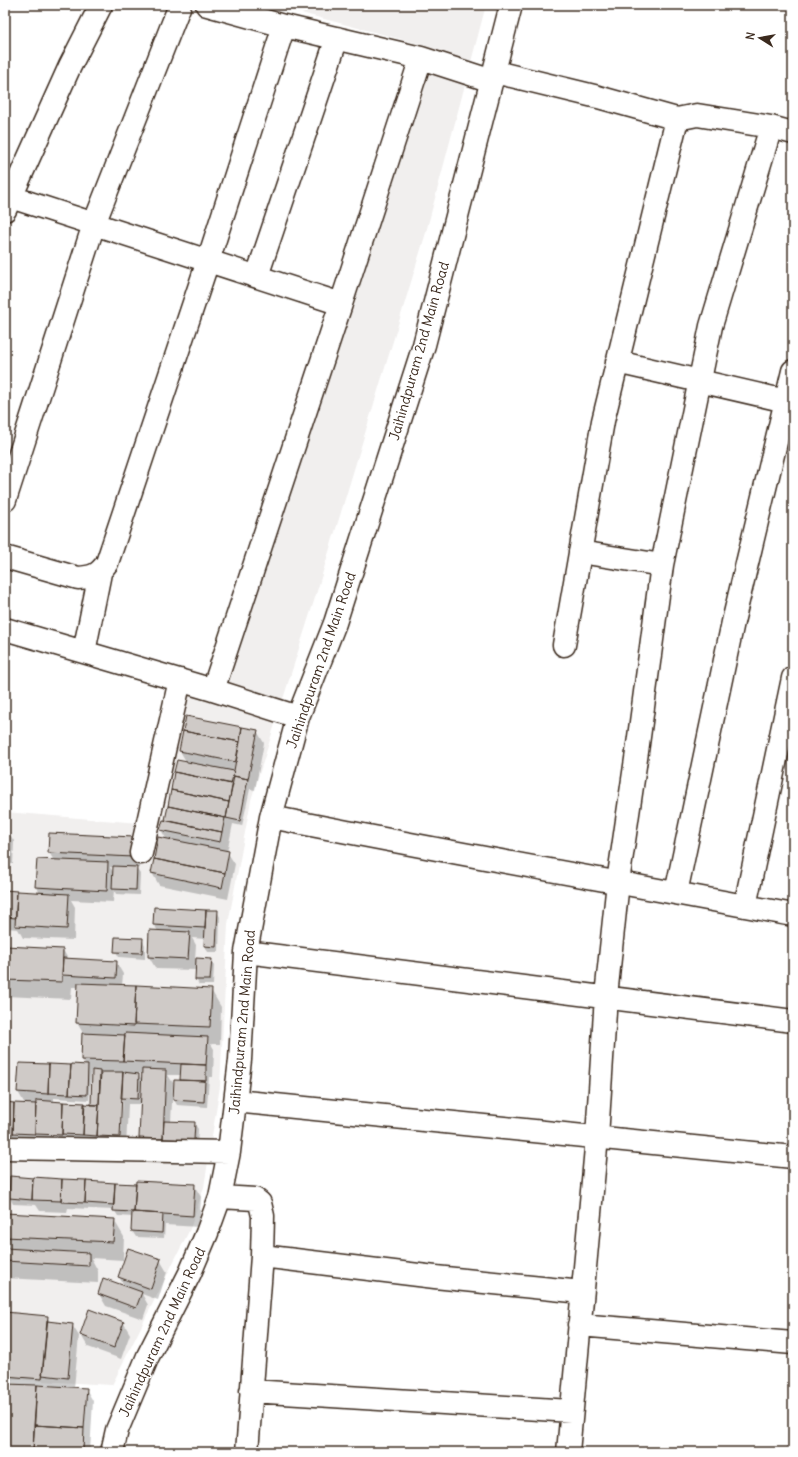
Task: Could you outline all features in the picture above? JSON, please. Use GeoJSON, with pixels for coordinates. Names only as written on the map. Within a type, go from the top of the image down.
{"type":"FeatureCollection","features":[{"type":"Feature","properties":{"kind":"street"},"geometry":{"type":"LineString","coordinates":[[101,5],[70,66],[8,204],[94,224],[341,304]]}},
{"type":"Feature","properties":{"kind":"street"},"geometry":{"type":"LineString","coordinates":[[5,500],[94,224],[180,5]]}},
{"type":"Feature","properties":{"kind":"street"},"geometry":{"type":"LineString","coordinates":[[207,5],[284,26],[494,77],[598,97],[677,119],[697,115],[771,127],[793,133]]}},
{"type":"Feature","properties":{"kind":"street","name":"Jaihindpuram 2nd Main Road"},"geometry":{"type":"LineString","coordinates":[[112,1452],[117,1430],[148,1356],[208,1233],[220,1197],[229,1152],[240,1060],[246,952],[271,817],[298,717],[335,623],[424,345],[494,77],[511,5]]}},
{"type":"Feature","properties":{"kind":"street"},"geometry":{"type":"LineString","coordinates":[[84,652],[100,573],[107,563],[208,261],[284,26]]}},
{"type":"Feature","properties":{"kind":"street"},"geometry":{"type":"LineString","coordinates":[[257,276],[337,38]]}},
{"type":"Feature","properties":{"kind":"street"},"geometry":{"type":"LineString","coordinates":[[213,690],[341,304],[420,58]]}},
{"type":"Feature","properties":{"kind":"street"},"geometry":{"type":"LineString","coordinates":[[564,645],[603,421],[677,119]]}},
{"type":"Feature","properties":{"kind":"street"},"geometry":{"type":"LineString","coordinates":[[568,1452],[597,1137],[606,996],[618,882],[662,565],[711,326],[771,127]]}},
{"type":"Feature","properties":{"kind":"street"},"geometry":{"type":"LineString","coordinates":[[617,362],[786,401]]}},
{"type":"Feature","properties":{"kind":"street"},"geometry":{"type":"LineString","coordinates":[[676,893],[734,622],[793,370]]}},
{"type":"Feature","properties":{"kind":"street"},"geometry":{"type":"LineString","coordinates":[[580,552],[662,565]]}},
{"type":"Feature","properties":{"kind":"street"},"geometry":{"type":"LineString","coordinates":[[5,557],[78,578],[90,578],[100,573]]}},
{"type":"Feature","properties":{"kind":"street"},"geometry":{"type":"LineString","coordinates":[[5,629],[180,680],[298,717]]}},
{"type":"Feature","properties":{"kind":"street"},"geometry":{"type":"LineString","coordinates":[[745,906],[793,678]]}},
{"type":"Feature","properties":{"kind":"street"},"geometry":{"type":"LineString","coordinates":[[141,853],[180,680]]}},
{"type":"Feature","properties":{"kind":"street"},"geometry":{"type":"LineString","coordinates":[[271,817],[793,915]]}},
{"type":"Feature","properties":{"kind":"street"},"geometry":{"type":"LineString","coordinates":[[246,952],[606,996],[793,1021]]}},
{"type":"Feature","properties":{"kind":"street"},"geometry":{"type":"LineString","coordinates":[[235,1101],[793,1157]]}},
{"type":"Feature","properties":{"kind":"street"},"geometry":{"type":"LineString","coordinates":[[5,1148],[229,1152]]}},
{"type":"Feature","properties":{"kind":"street"},"geometry":{"type":"LineString","coordinates":[[220,1197],[255,1199],[260,1203],[263,1216],[262,1256],[246,1452]]}},
{"type":"Feature","properties":{"kind":"street"},"geometry":{"type":"LineString","coordinates":[[262,1256],[435,1277],[582,1292]]}},
{"type":"Feature","properties":{"kind":"street"},"geometry":{"type":"LineString","coordinates":[[579,1325],[793,1343]]}},
{"type":"Feature","properties":{"kind":"street"},"geometry":{"type":"LineString","coordinates":[[251,1391],[571,1411]]}},
{"type":"Feature","properties":{"kind":"shaded area"},"geometry":{"type":"Polygon","coordinates":[[[291,5],[486,5],[425,236],[314,601],[251,800],[228,924],[220,1086],[204,1187],[190,1229],[112,1385],[5,1379],[5,812],[152,824],[185,688],[218,700],[419,44],[290,10],[291,5]]]}},
{"type":"Feature","properties":{"kind":"building"},"geometry":{"type":"Polygon","coordinates":[[[186,716],[242,727],[240,742],[183,731],[186,716]]]}},
{"type":"Feature","properties":{"kind":"building"},"geometry":{"type":"Polygon","coordinates":[[[242,727],[258,730],[248,779],[233,776],[242,727]]]}},
{"type":"Feature","properties":{"kind":"building"},"geometry":{"type":"Polygon","coordinates":[[[183,731],[240,742],[236,762],[179,751],[183,731]]]}},
{"type":"Feature","properties":{"kind":"building"},"geometry":{"type":"Polygon","coordinates":[[[177,760],[234,771],[231,784],[174,772],[177,760]]]}},
{"type":"Feature","properties":{"kind":"building"},"geometry":{"type":"Polygon","coordinates":[[[174,772],[233,784],[229,802],[171,790],[174,772]]]}},
{"type":"Feature","properties":{"kind":"building"},"geometry":{"type":"Polygon","coordinates":[[[234,776],[248,779],[240,821],[226,818],[234,776]]]}},
{"type":"Feature","properties":{"kind":"building"},"geometry":{"type":"Polygon","coordinates":[[[171,790],[229,802],[226,818],[168,806],[171,790]]]}},
{"type":"Feature","properties":{"kind":"building"},"geometry":{"type":"Polygon","coordinates":[[[168,806],[225,818],[222,832],[165,820],[168,806]]]}},
{"type":"Feature","properties":{"kind":"building"},"geometry":{"type":"Polygon","coordinates":[[[163,820],[222,832],[220,842],[160,830],[163,820]]]}},
{"type":"Feature","properties":{"kind":"building"},"geometry":{"type":"Polygon","coordinates":[[[5,828],[7,829],[6,853],[5,853],[5,828]]]}},
{"type":"Feature","properties":{"kind":"building"},"geometry":{"type":"Polygon","coordinates":[[[49,833],[134,837],[133,857],[48,853],[49,833]]]}},
{"type":"Feature","properties":{"kind":"building"},"geometry":{"type":"Polygon","coordinates":[[[158,837],[229,851],[225,873],[154,859],[158,837]]]}},
{"type":"Feature","properties":{"kind":"building"},"geometry":{"type":"Polygon","coordinates":[[[37,859],[108,862],[107,891],[35,887],[37,859]]]}},
{"type":"Feature","properties":{"kind":"building"},"geometry":{"type":"Polygon","coordinates":[[[154,859],[225,873],[222,888],[151,873],[154,859]]]}},
{"type":"Feature","properties":{"kind":"building"},"geometry":{"type":"Polygon","coordinates":[[[113,866],[137,867],[136,890],[112,889],[113,866]]]}},
{"type":"Feature","properties":{"kind":"building"},"geometry":{"type":"Polygon","coordinates":[[[5,890],[17,891],[16,918],[5,917],[5,890]]]}},
{"type":"Feature","properties":{"kind":"building"},"geometry":{"type":"Polygon","coordinates":[[[17,891],[69,894],[67,929],[15,926],[17,891]]]}},
{"type":"Feature","properties":{"kind":"building"},"geometry":{"type":"Polygon","coordinates":[[[154,907],[206,910],[205,928],[153,925],[154,907]]]}},
{"type":"Feature","properties":{"kind":"building"},"geometry":{"type":"Polygon","coordinates":[[[206,910],[218,910],[216,947],[204,946],[206,910]]]}},
{"type":"Feature","properties":{"kind":"building"},"geometry":{"type":"Polygon","coordinates":[[[149,930],[190,932],[188,959],[148,957],[149,930]]]}},
{"type":"Feature","properties":{"kind":"building"},"geometry":{"type":"Polygon","coordinates":[[[115,937],[143,938],[142,953],[114,952],[115,937]]]}},
{"type":"Feature","properties":{"kind":"building"},"geometry":{"type":"Polygon","coordinates":[[[5,946],[63,949],[62,982],[5,980],[5,946]]]}},
{"type":"Feature","properties":{"kind":"building"},"geometry":{"type":"Polygon","coordinates":[[[63,958],[117,961],[116,978],[62,975],[63,958]]]}},
{"type":"Feature","properties":{"kind":"building"},"geometry":{"type":"Polygon","coordinates":[[[196,958],[212,959],[210,980],[195,980],[196,958]]]}},
{"type":"Feature","properties":{"kind":"building"},"geometry":{"type":"Polygon","coordinates":[[[78,983],[136,985],[134,1026],[76,1023],[78,983]]]}},
{"type":"Feature","properties":{"kind":"building"},"geometry":{"type":"Polygon","coordinates":[[[136,985],[212,989],[210,1027],[134,1024],[136,985]]]}},
{"type":"Feature","properties":{"kind":"building"},"geometry":{"type":"Polygon","coordinates":[[[82,1033],[125,1035],[123,1061],[81,1060],[82,1033]]]}},
{"type":"Feature","properties":{"kind":"building"},"geometry":{"type":"Polygon","coordinates":[[[125,1033],[208,1037],[206,1065],[123,1061],[125,1033]]]}},
{"type":"Feature","properties":{"kind":"building"},"geometry":{"type":"Polygon","coordinates":[[[19,1063],[49,1064],[48,1094],[17,1092],[19,1063]]]}},
{"type":"Feature","properties":{"kind":"building"},"geometry":{"type":"Polygon","coordinates":[[[49,1064],[71,1065],[69,1094],[48,1093],[49,1064]]]}},
{"type":"Feature","properties":{"kind":"building"},"geometry":{"type":"Polygon","coordinates":[[[71,1064],[88,1065],[87,1095],[69,1094],[71,1064]]]}},
{"type":"Feature","properties":{"kind":"building"},"geometry":{"type":"Polygon","coordinates":[[[181,1064],[206,1065],[206,1081],[180,1080],[181,1064]]]}},
{"type":"Feature","properties":{"kind":"building"},"geometry":{"type":"Polygon","coordinates":[[[142,1069],[166,1070],[163,1139],[139,1138],[142,1069]]]}},
{"type":"Feature","properties":{"kind":"building"},"geometry":{"type":"Polygon","coordinates":[[[92,1070],[100,1071],[99,1105],[91,1105],[92,1070]]]}},
{"type":"Feature","properties":{"kind":"building"},"geometry":{"type":"Polygon","coordinates":[[[101,1072],[123,1072],[120,1137],[97,1136],[101,1072]]]}},
{"type":"Feature","properties":{"kind":"building"},"geometry":{"type":"Polygon","coordinates":[[[123,1072],[139,1074],[138,1099],[121,1098],[123,1072]]]}},
{"type":"Feature","properties":{"kind":"building"},"geometry":{"type":"Polygon","coordinates":[[[174,1080],[205,1081],[204,1102],[173,1100],[174,1080]]]}},
{"type":"Feature","properties":{"kind":"building"},"geometry":{"type":"Polygon","coordinates":[[[36,1100],[63,1102],[62,1135],[35,1134],[36,1100]]]}},
{"type":"Feature","properties":{"kind":"building"},"geometry":{"type":"Polygon","coordinates":[[[5,1102],[14,1103],[13,1134],[5,1134],[5,1102]]]}},
{"type":"Feature","properties":{"kind":"building"},"geometry":{"type":"Polygon","coordinates":[[[63,1102],[85,1103],[83,1135],[62,1134],[63,1102]]]}},
{"type":"Feature","properties":{"kind":"building"},"geometry":{"type":"Polygon","coordinates":[[[14,1103],[36,1104],[35,1134],[13,1133],[14,1103]]]}},
{"type":"Feature","properties":{"kind":"building"},"geometry":{"type":"Polygon","coordinates":[[[84,1104],[99,1105],[97,1136],[83,1135],[84,1104]]]}},
{"type":"Feature","properties":{"kind":"building"},"geometry":{"type":"Polygon","coordinates":[[[164,1121],[195,1122],[194,1140],[163,1139],[164,1121]]]}},
{"type":"Feature","properties":{"kind":"building"},"geometry":{"type":"Polygon","coordinates":[[[10,1176],[33,1178],[32,1200],[9,1198],[10,1176]]]}},
{"type":"Feature","properties":{"kind":"building"},"geometry":{"type":"Polygon","coordinates":[[[33,1177],[62,1179],[61,1201],[32,1200],[33,1177]]]}},
{"type":"Feature","properties":{"kind":"building"},"geometry":{"type":"Polygon","coordinates":[[[62,1179],[86,1180],[85,1203],[61,1202],[62,1179]]]}},
{"type":"Feature","properties":{"kind":"building"},"geometry":{"type":"Polygon","coordinates":[[[86,1181],[115,1183],[114,1205],[85,1203],[86,1181]]]}},
{"type":"Feature","properties":{"kind":"building"},"geometry":{"type":"Polygon","coordinates":[[[136,1181],[195,1184],[193,1216],[134,1212],[136,1181]]]}},
{"type":"Feature","properties":{"kind":"building"},"geometry":{"type":"Polygon","coordinates":[[[115,1183],[136,1184],[134,1212],[113,1211],[115,1183]]]}},
{"type":"Feature","properties":{"kind":"building"},"geometry":{"type":"Polygon","coordinates":[[[132,1212],[163,1214],[162,1233],[131,1231],[132,1212]]]}},
{"type":"Feature","properties":{"kind":"building"},"geometry":{"type":"Polygon","coordinates":[[[5,1213],[115,1219],[113,1242],[5,1237],[5,1213]]]}},
{"type":"Feature","properties":{"kind":"building"},"geometry":{"type":"Polygon","coordinates":[[[5,1248],[89,1253],[89,1266],[5,1261],[5,1248]]]}},
{"type":"Feature","properties":{"kind":"building"},"geometry":{"type":"Polygon","coordinates":[[[128,1248],[161,1259],[151,1289],[118,1277],[128,1248]]]}},
{"type":"Feature","properties":{"kind":"building"},"geometry":{"type":"Polygon","coordinates":[[[103,1278],[142,1292],[136,1308],[98,1294],[103,1278]]]}},
{"type":"Feature","properties":{"kind":"building"},"geometry":{"type":"Polygon","coordinates":[[[89,1309],[124,1322],[114,1348],[80,1335],[89,1309]]]}},
{"type":"Feature","properties":{"kind":"building"},"geometry":{"type":"Polygon","coordinates":[[[5,1312],[48,1316],[42,1379],[5,1376],[5,1312]]]}},
{"type":"Feature","properties":{"kind":"building"},"geometry":{"type":"Polygon","coordinates":[[[47,1321],[73,1324],[68,1378],[42,1375],[47,1321]]]}},
{"type":"Feature","properties":{"kind":"building"},"geometry":{"type":"Polygon","coordinates":[[[5,1384],[37,1385],[33,1452],[5,1451],[5,1384]]]}},
{"type":"Feature","properties":{"kind":"building"},"geometry":{"type":"Polygon","coordinates":[[[37,1385],[87,1388],[84,1428],[34,1425],[37,1385]]]}},
{"type":"Feature","properties":{"kind":"building"},"geometry":{"type":"Polygon","coordinates":[[[34,1425],[84,1428],[83,1452],[33,1452],[34,1425]]]}}]}
